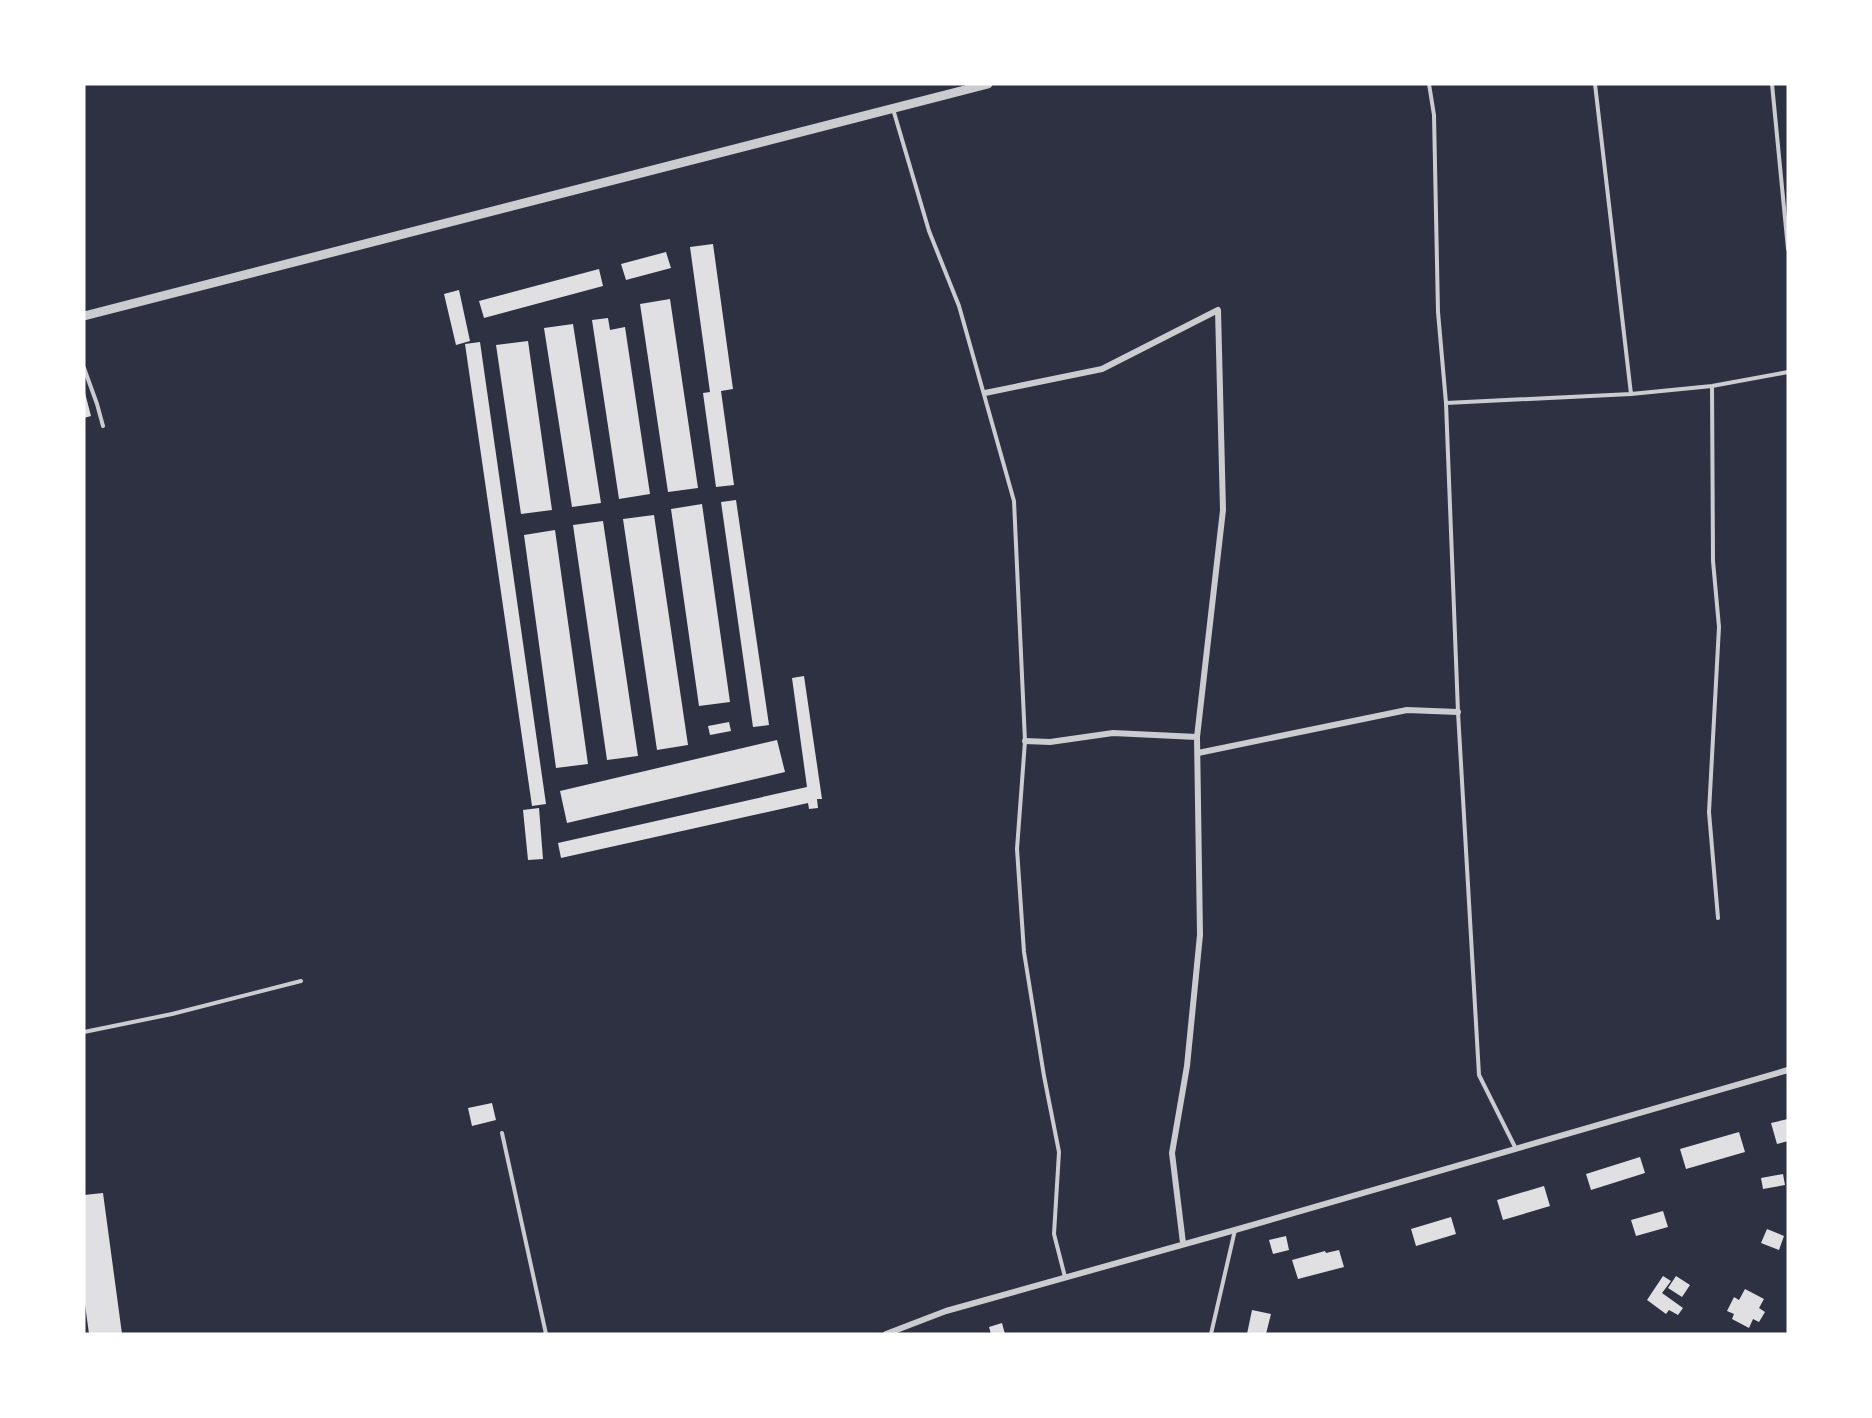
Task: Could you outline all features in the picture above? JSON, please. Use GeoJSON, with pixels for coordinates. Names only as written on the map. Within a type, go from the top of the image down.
{"type":"FeatureCollection","features":[{"type":"Feature","properties":{"kind":"street"},"geometry":{"type":"LineString","coordinates":[[84,316],[988,84]]}},
{"type":"Feature","properties":{"kind":"street"},"geometry":{"type":"LineString","coordinates":[[985,393],[1102,369],[1218,309],[1223,510],[1197,737],[1200,935],[1188,1066],[1172,1153],[1184,1244]]}},
{"type":"Feature","properties":{"kind":"street"},"geometry":{"type":"LineString","coordinates":[[1198,753],[1407,710],[1458,712]]}},
{"type":"Feature","properties":{"kind":"street"},"geometry":{"type":"LineString","coordinates":[[1025,741],[1050,742],[1113,733],[1197,737]]}},
{"type":"Feature","properties":{"kind":"street"},"geometry":{"type":"LineString","coordinates":[[886,1334],[946,1311],[1788,1070]]}},
{"type":"Feature","properties":{"kind":"lane"},"geometry":{"type":"LineString","coordinates":[[1429,84],[1434,115],[1438,312],[1446,403],[1458,712],[1479,1075],[1516,1149]]}},
{"type":"Feature","properties":{"kind":"lane"},"geometry":{"type":"LineString","coordinates":[[1595,84],[1631,394]]}},
{"type":"Feature","properties":{"kind":"lane"},"geometry":{"type":"LineString","coordinates":[[1772,84],[1788,249]]}},
{"type":"Feature","properties":{"kind":"lane"},"geometry":{"type":"LineString","coordinates":[[892,108],[929,231],[959,306],[1014,501],[1025,741],[1017,849],[1024,952],[1059,1152],[1054,1234],[1065,1277]]}},
{"type":"Feature","properties":{"kind":"lane"},"geometry":{"type":"LineString","coordinates":[[84,368],[103,426]]}},
{"type":"Feature","properties":{"kind":"lane"},"geometry":{"type":"LineString","coordinates":[[1446,403],[1631,394],[1713,386],[1788,372]]}},
{"type":"Feature","properties":{"kind":"lane"},"geometry":{"type":"LineString","coordinates":[[1713,386],[1713,561],[1719,627],[1709,812],[1718,918]]}},
{"type":"Feature","properties":{"kind":"lane"},"geometry":{"type":"LineString","coordinates":[[84,1032],[172,1014],[301,981]]}},
{"type":"Feature","properties":{"kind":"lane"},"geometry":{"type":"LineString","coordinates":[[502,1133],[546,1334]]}},
{"type":"Feature","properties":{"kind":"lane"},"geometry":{"type":"LineString","coordinates":[[1211,1334],[1235,1230]]}},
{"type":"Feature","properties":{"kind":"building"},"geometry":{"type":"Polygon","coordinates":[[[713,244],[733,389],[721,391],[734,485],[716,487],[703,393],[710,392],[690,247],[713,244]]]}},
{"type":"Feature","properties":{"kind":"building"},"geometry":{"type":"Polygon","coordinates":[[[666,252],[671,268],[626,280],[621,264],[666,252]]]}},
{"type":"Feature","properties":{"kind":"building"},"geometry":{"type":"Polygon","coordinates":[[[599,269],[603,286],[484,318],[479,301],[599,269]]]}},
{"type":"Feature","properties":{"kind":"building"},"geometry":{"type":"Polygon","coordinates":[[[459,290],[470,341],[456,345],[444,294],[459,290]]]}},
{"type":"Feature","properties":{"kind":"building"},"geometry":{"type":"Polygon","coordinates":[[[670,299],[698,488],[668,492],[640,304],[670,299]]]}},
{"type":"Feature","properties":{"kind":"building"},"geometry":{"type":"Polygon","coordinates":[[[608,318],[610,330],[625,327],[650,494],[619,499],[592,320],[608,318]]]}},
{"type":"Feature","properties":{"kind":"building"},"geometry":{"type":"Polygon","coordinates":[[[573,324],[601,503],[572,507],[544,328],[573,324]]]}},
{"type":"Feature","properties":{"kind":"building"},"geometry":{"type":"Polygon","coordinates":[[[528,341],[552,510],[521,514],[496,345],[528,341]]]}},
{"type":"Feature","properties":{"kind":"building"},"geometry":{"type":"Polygon","coordinates":[[[480,342],[546,804],[532,806],[465,344],[480,342]]]}},
{"type":"Feature","properties":{"kind":"building"},"geometry":{"type":"Polygon","coordinates":[[[84,389],[91,416],[84,418],[84,389]]]}},
{"type":"Feature","properties":{"kind":"building"},"geometry":{"type":"Polygon","coordinates":[[[736,500],[769,725],[753,727],[721,502],[736,500]]]}},
{"type":"Feature","properties":{"kind":"building"},"geometry":{"type":"Polygon","coordinates":[[[702,504],[730,702],[699,706],[671,509],[702,504]]]}},
{"type":"Feature","properties":{"kind":"building"},"geometry":{"type":"Polygon","coordinates":[[[654,515],[688,745],[657,750],[623,519],[654,515]]]}},
{"type":"Feature","properties":{"kind":"building"},"geometry":{"type":"Polygon","coordinates":[[[603,521],[638,756],[607,760],[573,525],[603,521]]]}},
{"type":"Feature","properties":{"kind":"building"},"geometry":{"type":"Polygon","coordinates":[[[555,530],[588,764],[556,768],[524,535],[555,530]]]}},
{"type":"Feature","properties":{"kind":"building"},"geometry":{"type":"Polygon","coordinates":[[[804,676],[822,799],[817,799],[818,808],[809,809],[808,803],[561,858],[558,843],[807,787],[792,678],[804,676]]]}},
{"type":"Feature","properties":{"kind":"building"},"geometry":{"type":"Polygon","coordinates":[[[729,722],[731,731],[710,735],[708,726],[729,722]]]}},
{"type":"Feature","properties":{"kind":"building"},"geometry":{"type":"Polygon","coordinates":[[[777,740],[785,772],[567,823],[560,791],[777,740]]]}},
{"type":"Feature","properties":{"kind":"building"},"geometry":{"type":"Polygon","coordinates":[[[539,808],[543,859],[528,860],[523,810],[539,808]]]}},
{"type":"Feature","properties":{"kind":"building"},"geometry":{"type":"Polygon","coordinates":[[[492,1103],[496,1120],[472,1126],[468,1108],[492,1103]]]}},
{"type":"Feature","properties":{"kind":"building"},"geometry":{"type":"Polygon","coordinates":[[[1788,1119],[1788,1141],[1777,1144],[1771,1123],[1788,1119]]]}},
{"type":"Feature","properties":{"kind":"building"},"geometry":{"type":"Polygon","coordinates":[[[1739,1132],[1745,1152],[1686,1169],[1680,1149],[1739,1132]]]}},
{"type":"Feature","properties":{"kind":"building"},"geometry":{"type":"Polygon","coordinates":[[[1640,1157],[1645,1173],[1591,1190],[1586,1174],[1640,1157]]]}},
{"type":"Feature","properties":{"kind":"building"},"geometry":{"type":"Polygon","coordinates":[[[1783,1174],[1785,1185],[1763,1189],[1761,1178],[1783,1174]]]}},
{"type":"Feature","properties":{"kind":"building"},"geometry":{"type":"Polygon","coordinates":[[[1544,1186],[1550,1206],[1503,1220],[1497,1200],[1544,1186]]]}},
{"type":"Feature","properties":{"kind":"building"},"geometry":{"type":"Polygon","coordinates":[[[103,1193],[122,1334],[89,1334],[84,1297],[84,1195],[103,1193]]]}},
{"type":"Feature","properties":{"kind":"building"},"geometry":{"type":"Polygon","coordinates":[[[1663,1211],[1668,1227],[1636,1236],[1631,1220],[1663,1211]]]}},
{"type":"Feature","properties":{"kind":"building"},"geometry":{"type":"Polygon","coordinates":[[[1451,1217],[1456,1234],[1416,1246],[1411,1229],[1451,1217]]]}},
{"type":"Feature","properties":{"kind":"building"},"geometry":{"type":"Polygon","coordinates":[[[1767,1229],[1784,1236],[1779,1250],[1761,1243],[1767,1229]]]}},
{"type":"Feature","properties":{"kind":"building"},"geometry":{"type":"Polygon","coordinates":[[[1286,1236],[1289,1250],[1273,1254],[1269,1240],[1286,1236]]]}},
{"type":"Feature","properties":{"kind":"building"},"geometry":{"type":"Polygon","coordinates":[[[1339,1250],[1344,1267],[1298,1279],[1292,1260],[1325,1251],[1326,1253],[1339,1250]]]}},
{"type":"Feature","properties":{"kind":"building"},"geometry":{"type":"Polygon","coordinates":[[[1663,1276],[1671,1281],[1662,1293],[1683,1308],[1678,1315],[1669,1310],[1666,1314],[1647,1300],[1663,1276]]]}},
{"type":"Feature","properties":{"kind":"building"},"geometry":{"type":"Polygon","coordinates":[[[1676,1276],[1690,1285],[1682,1297],[1668,1288],[1676,1276]]]}},
{"type":"Feature","properties":{"kind":"building"},"geometry":{"type":"Polygon","coordinates":[[[1745,1289],[1764,1299],[1759,1308],[1765,1312],[1759,1322],[1753,1319],[1749,1328],[1732,1319],[1734,1314],[1727,1311],[1734,1297],[1739,1300],[1745,1289]]]}},
{"type":"Feature","properties":{"kind":"building"},"geometry":{"type":"Polygon","coordinates":[[[1252,1310],[1271,1314],[1266,1334],[1247,1334],[1252,1310]]]}},
{"type":"Feature","properties":{"kind":"building"},"geometry":{"type":"Polygon","coordinates":[[[1002,1323],[1005,1334],[991,1334],[989,1327],[1002,1323]]]}}]}
